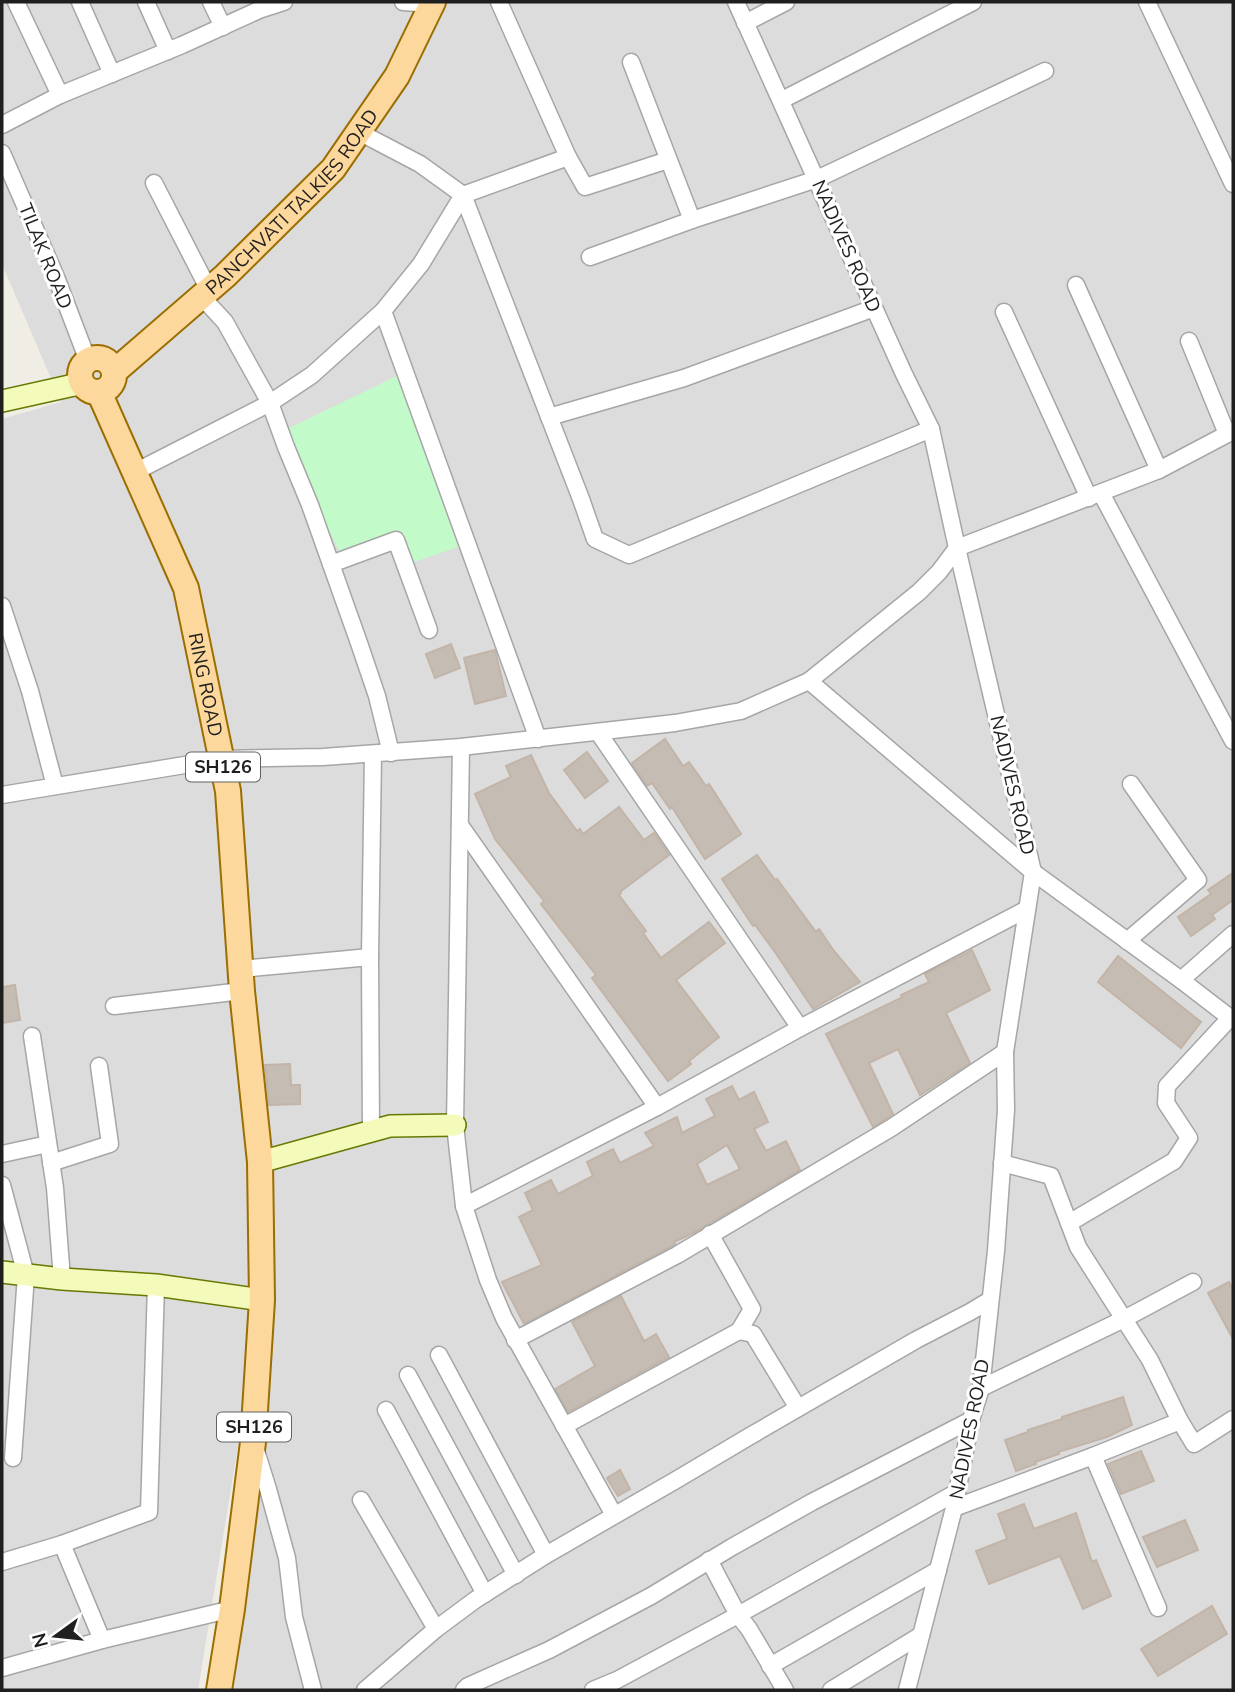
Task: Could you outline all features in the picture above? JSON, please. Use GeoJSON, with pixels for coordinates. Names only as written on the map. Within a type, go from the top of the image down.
{"type":"FeatureCollection","features":[{"type":"Feature","properties":{"kind":"main road","name":"PANCHVATI TALKIES ROAD"},"geometry":{"type":"LineString","coordinates":[[90,378],[104,390],[112,383],[114,372],[205,293],[333,169],[397,76],[432,2]]}},
{"type":"Feature","properties":{"kind":"main road"},"geometry":{"type":"LineString","coordinates":[[2,401],[90,378]]}},
{"type":"Feature","properties":{"kind":"main road","name":"RING ROAD"},"geometry":{"type":"LineString","coordinates":[[90,378],[186,588],[228,790],[242,980],[260,1162]]}},
{"type":"Feature","properties":{"kind":"main road"},"geometry":{"type":"LineString","coordinates":[[260,1162],[390,1126],[455,1125]]}},
{"type":"Feature","properties":{"kind":"main road","name":"SH126"},"geometry":{"type":"LineString","coordinates":[[219,1690],[233,1609],[253,1442],[262,1300],[260,1162]]}},
{"type":"Feature","properties":{"kind":"main road"},"geometry":{"type":"LineString","coordinates":[[2,1272],[156,1285],[262,1300]]}},
{"type":"Feature","properties":{"kind":"street"},"geometry":{"type":"LineString","coordinates":[[16,2],[60,95]]}},
{"type":"Feature","properties":{"kind":"street"},"geometry":{"type":"LineString","coordinates":[[80,2],[111,74]]}},
{"type":"Feature","properties":{"kind":"street"},"geometry":{"type":"LineString","coordinates":[[146,2],[168,51]]}},
{"type":"Feature","properties":{"kind":"street"},"geometry":{"type":"LineString","coordinates":[[211,2],[223,27]]}},
{"type":"Feature","properties":{"kind":"street"},"geometry":{"type":"LineString","coordinates":[[2,125],[60,95],[259,10],[284,2]]}},
{"type":"Feature","properties":{"kind":"street"},"geometry":{"type":"LineString","coordinates":[[403,2],[432,2]]}},
{"type":"Feature","properties":{"kind":"street"},"geometry":{"type":"LineString","coordinates":[[499,2],[568,157],[585,187],[668,159]]}},
{"type":"Feature","properties":{"kind":"street","name":"NADIVES ROAD"},"geometry":{"type":"LineString","coordinates":[[736,2],[931,429],[1033,872],[1005,1052],[1006,1110],[996,1251],[981,1388],[907,1690]]}},
{"type":"Feature","properties":{"kind":"street"},"geometry":{"type":"LineString","coordinates":[[746,23],[786,2]]}},
{"type":"Feature","properties":{"kind":"street"},"geometry":{"type":"LineString","coordinates":[[782,100],[972,2]]}},
{"type":"Feature","properties":{"kind":"street"},"geometry":{"type":"LineString","coordinates":[[1147,2],[1233,184]]}},
{"type":"Feature","properties":{"kind":"street"},"geometry":{"type":"LineString","coordinates":[[631,62],[692,220]]}},
{"type":"Feature","properties":{"kind":"street"},"geometry":{"type":"LineString","coordinates":[[590,257],[817,179],[1045,71]]}},
{"type":"Feature","properties":{"kind":"street"},"geometry":{"type":"LineString","coordinates":[[359,132],[420,164],[463,195],[595,539],[629,555],[931,429]]}},
{"type":"Feature","properties":{"kind":"street","name":"TILAK ROAD"},"geometry":{"type":"LineString","coordinates":[[2,153],[56,278],[90,378]]}},
{"type":"Feature","properties":{"kind":"street"},"geometry":{"type":"LineString","coordinates":[[133,472],[270,403],[312,375],[383,311],[421,264],[463,195],[568,157]]}},
{"type":"Feature","properties":{"kind":"street"},"geometry":{"type":"LineString","coordinates":[[154,183],[205,293],[225,322],[270,403],[310,505],[377,696],[391,752]]}},
{"type":"Feature","properties":{"kind":"street"},"geometry":{"type":"LineString","coordinates":[[1076,285],[1159,470]]}},
{"type":"Feature","properties":{"kind":"street"},"geometry":{"type":"LineString","coordinates":[[549,417],[684,378],[874,307]]}},
{"type":"Feature","properties":{"kind":"street"},"geometry":{"type":"LineString","coordinates":[[383,311],[538,739]]}},
{"type":"Feature","properties":{"kind":"street"},"geometry":{"type":"LineString","coordinates":[[1004,312],[1095,496],[1233,741]]}},
{"type":"Feature","properties":{"kind":"street"},"geometry":{"type":"LineString","coordinates":[[2,795],[221,759],[323,757],[461,747],[675,723],[741,711],[809,681],[919,592],[957,548],[1159,470],[1230,433],[1189,341]]}},
{"type":"Feature","properties":{"kind":"street"},"geometry":{"type":"LineString","coordinates":[[331,564],[396,540],[429,630]]}},
{"type":"Feature","properties":{"kind":"street"},"geometry":{"type":"LineString","coordinates":[[2,606],[6,633],[30,691],[55,786]]}},
{"type":"Feature","properties":{"kind":"street"},"geometry":{"type":"LineString","coordinates":[[809,681],[1033,872],[1231,1019],[1167,1086],[1166,1103],[1189,1138],[1174,1161],[1069,1223]]}},
{"type":"Feature","properties":{"kind":"street"},"geometry":{"type":"LineString","coordinates":[[598,732],[800,1028]]}},
{"type":"Feature","properties":{"kind":"street"},"geometry":{"type":"LineString","coordinates":[[461,747],[455,1125],[464,1206],[488,1280],[515,1340],[614,1515]]}},
{"type":"Feature","properties":{"kind":"street"},"geometry":{"type":"LineString","coordinates":[[371,1131],[373,754]]}},
{"type":"Feature","properties":{"kind":"street"},"geometry":{"type":"LineString","coordinates":[[1127,940],[1198,880],[1131,784]]}},
{"type":"Feature","properties":{"kind":"street"},"geometry":{"type":"LineString","coordinates":[[460,825],[657,1107]]}},
{"type":"Feature","properties":{"kind":"street"},"geometry":{"type":"LineString","coordinates":[[464,1206],[657,1107],[800,1028],[1027,909]]}},
{"type":"Feature","properties":{"kind":"street"},"geometry":{"type":"LineString","coordinates":[[1181,980],[1233,934]]}},
{"type":"Feature","properties":{"kind":"street"},"geometry":{"type":"LineString","coordinates":[[114,1006],[370,957]]}},
{"type":"Feature","properties":{"kind":"street"},"geometry":{"type":"LineString","coordinates":[[32,1036],[59,1224],[62,1279]]}},
{"type":"Feature","properties":{"kind":"street"},"geometry":{"type":"LineString","coordinates":[[515,1340],[677,1255],[891,1128],[1005,1052]]}},
{"type":"Feature","properties":{"kind":"street"},"geometry":{"type":"LineString","coordinates":[[51,1163],[110,1144],[99,1066]]}},
{"type":"Feature","properties":{"kind":"street"},"geometry":{"type":"LineString","coordinates":[[2,1154],[48,1144]]}},
{"type":"Feature","properties":{"kind":"street"},"geometry":{"type":"LineString","coordinates":[[1002,1163],[1051,1176],[1078,1247],[1150,1360],[1194,1444],[1233,1419]]}},
{"type":"Feature","properties":{"kind":"street"},"geometry":{"type":"LineString","coordinates":[[2,1185],[26,1275],[13,1458]]}},
{"type":"Feature","properties":{"kind":"street"},"geometry":{"type":"LineString","coordinates":[[564,1426],[739,1331],[752,1309],[710,1234]]}},
{"type":"Feature","properties":{"kind":"street"},"geometry":{"type":"LineString","coordinates":[[981,1388],[1124,1320],[1193,1282]]}},
{"type":"Feature","properties":{"kind":"street"},"geometry":{"type":"LineString","coordinates":[[2,1562],[62,1544],[149,1512],[156,1285]]}},
{"type":"Feature","properties":{"kind":"street"},"geometry":{"type":"LineString","coordinates":[[365,1690],[436,1629],[546,1555],[916,1339],[990,1300]]}},
{"type":"Feature","properties":{"kind":"street"},"geometry":{"type":"LineString","coordinates":[[739,1331],[753,1334],[797,1408]]}},
{"type":"Feature","properties":{"kind":"street"},"geometry":{"type":"LineString","coordinates":[[439,1355],[546,1555]]}},
{"type":"Feature","properties":{"kind":"street"},"geometry":{"type":"LineString","coordinates":[[408,1376],[516,1575]]}},
{"type":"Feature","properties":{"kind":"street"},"geometry":{"type":"LineString","coordinates":[[386,1410],[485,1594]]}},
{"type":"Feature","properties":{"kind":"street"},"geometry":{"type":"LineString","coordinates":[[464,1690],[549,1650],[651,1596],[811,1502],[971,1420]]}},
{"type":"Feature","properties":{"kind":"street"},"geometry":{"type":"LineString","coordinates":[[593,1690],[617,1680],[955,1500],[1093,1456],[1180,1421]]}},
{"type":"Feature","properties":{"kind":"street"},"geometry":{"type":"LineString","coordinates":[[253,1442],[287,1558],[295,1617],[313,1690]]}},
{"type":"Feature","properties":{"kind":"street"},"geometry":{"type":"LineString","coordinates":[[1093,1456],[1158,1608]]}},
{"type":"Feature","properties":{"kind":"street"},"geometry":{"type":"LineString","coordinates":[[361,1500],[436,1629]]}},
{"type":"Feature","properties":{"kind":"street"},"geometry":{"type":"LineString","coordinates":[[62,1544],[102,1640]]}},
{"type":"Feature","properties":{"kind":"street"},"geometry":{"type":"LineString","coordinates":[[709,1560],[738,1615],[785,1690]]}},
{"type":"Feature","properties":{"kind":"street"},"geometry":{"type":"LineString","coordinates":[[770,1666],[937,1570]]}},
{"type":"Feature","properties":{"kind":"street"},"geometry":{"type":"LineString","coordinates":[[2,1668],[102,1640],[233,1609]]}},
{"type":"Feature","properties":{"kind":"street"},"geometry":{"type":"LineString","coordinates":[[831,1690],[921,1635]]}},
{"type":"Feature","properties":{"kind":"shaded area"},"geometry":{"type":"Polygon","coordinates":[[[2,2],[1233,2],[1233,1690],[209,1690],[252,1409],[250,1372],[198,1690],[2,1690],[2,419],[61,402],[2,264],[2,2]]]}},
{"type":"Feature","properties":{"kind":"green space"},"geometry":{"type":"Polygon","coordinates":[[[405,372],[467,544],[405,565],[396,540],[343,559],[281,432],[405,372]]]}},
{"type":"Feature","properties":{"kind":"building"},"geometry":{"type":"Polygon","coordinates":[[[451,644],[460,668],[435,678],[426,654],[451,644]]]}},
{"type":"Feature","properties":{"kind":"building"},"geometry":{"type":"Polygon","coordinates":[[[495,650],[506,696],[475,704],[464,658],[495,650]]]}},
{"type":"Feature","properties":{"kind":"building"},"geometry":{"type":"Polygon","coordinates":[[[665,739],[683,766],[689,762],[706,786],[709,784],[741,834],[705,859],[672,807],[670,809],[652,783],[647,786],[632,763],[665,739]]]}},
{"type":"Feature","properties":{"kind":"building"},"geometry":{"type":"Polygon","coordinates":[[[587,752],[608,781],[585,798],[564,770],[587,752]]]}},
{"type":"Feature","properties":{"kind":"building"},"geometry":{"type":"Polygon","coordinates":[[[531,755],[549,793],[577,831],[580,829],[583,834],[619,807],[644,840],[654,833],[669,855],[619,895],[646,931],[643,933],[661,958],[709,922],[725,943],[676,980],[719,1037],[689,1061],[691,1064],[668,1081],[592,978],[596,975],[541,904],[544,901],[495,839],[475,794],[511,777],[506,766],[531,755]]]}},
{"type":"Feature","properties":{"kind":"building"},"geometry":{"type":"Polygon","coordinates":[[[757,855],[816,932],[819,929],[860,982],[813,1009],[722,879],[757,855]]]}},
{"type":"Feature","properties":{"kind":"building"},"geometry":{"type":"Polygon","coordinates":[[[1233,873],[1233,900],[1212,915],[1215,919],[1191,936],[1178,917],[1211,894],[1208,890],[1233,873]]]}},
{"type":"Feature","properties":{"kind":"building"},"geometry":{"type":"Polygon","coordinates":[[[972,950],[990,990],[946,1013],[970,1063],[920,1095],[898,1049],[869,1063],[893,1114],[873,1127],[826,1034],[903,997],[901,995],[929,982],[925,974],[972,950]]]}},
{"type":"Feature","properties":{"kind":"building"},"geometry":{"type":"Polygon","coordinates":[[[1118,956],[1201,1022],[1181,1048],[1098,982],[1118,956]]]}},
{"type":"Feature","properties":{"kind":"building"},"geometry":{"type":"Polygon","coordinates":[[[15,985],[20,1020],[2,1023],[2,987],[15,985]]]}},
{"type":"Feature","properties":{"kind":"building"},"geometry":{"type":"Polygon","coordinates":[[[290,1064],[291,1085],[300,1085],[300,1104],[269,1105],[265,1065],[290,1064]]]}},
{"type":"Feature","properties":{"kind":"building"},"geometry":{"type":"Polygon","coordinates":[[[732,1086],[739,1100],[754,1092],[768,1122],[754,1129],[766,1151],[786,1141],[800,1170],[674,1242],[672,1246],[524,1324],[502,1282],[542,1265],[519,1217],[533,1210],[525,1193],[551,1180],[558,1194],[593,1176],[587,1162],[613,1149],[620,1163],[654,1146],[645,1133],[677,1117],[682,1133],[715,1116],[706,1099],[732,1086]],[[727,1145],[697,1164],[707,1185],[740,1169],[727,1145]]]}},
{"type":"Feature","properties":{"kind":"building"},"geometry":{"type":"Polygon","coordinates":[[[1229,1282],[1233,1291],[1233,1339],[1208,1293],[1229,1282]]]}},
{"type":"Feature","properties":{"kind":"building"},"geometry":{"type":"Polygon","coordinates":[[[621,1296],[644,1341],[656,1334],[669,1357],[568,1412],[555,1389],[595,1366],[572,1322],[621,1296]]]}},
{"type":"Feature","properties":{"kind":"building"},"geometry":{"type":"Polygon","coordinates":[[[1123,1397],[1132,1425],[1107,1437],[1058,1452],[1059,1454],[1016,1471],[1005,1440],[1123,1397]]]}},
{"type":"Feature","properties":{"kind":"building"},"geometry":{"type":"Polygon","coordinates":[[[1141,1451],[1154,1481],[1121,1494],[1108,1464],[1141,1451]]]}},
{"type":"Feature","properties":{"kind":"building"},"geometry":{"type":"Polygon","coordinates":[[[620,1470],[630,1489],[618,1496],[607,1478],[620,1470]]]}},
{"type":"Feature","properties":{"kind":"building"},"geometry":{"type":"Polygon","coordinates":[[[1024,1504],[1034,1529],[1076,1513],[1092,1562],[1096,1560],[1111,1596],[1083,1609],[1060,1556],[989,1584],[976,1551],[1007,1539],[998,1514],[1024,1504]]]}},
{"type":"Feature","properties":{"kind":"building"},"geometry":{"type":"Polygon","coordinates":[[[1185,1520],[1198,1550],[1157,1567],[1143,1537],[1185,1520]]]}},
{"type":"Feature","properties":{"kind":"building"},"geometry":{"type":"Polygon","coordinates":[[[1212,1606],[1227,1634],[1158,1676],[1141,1649],[1212,1606]]]}}]}
